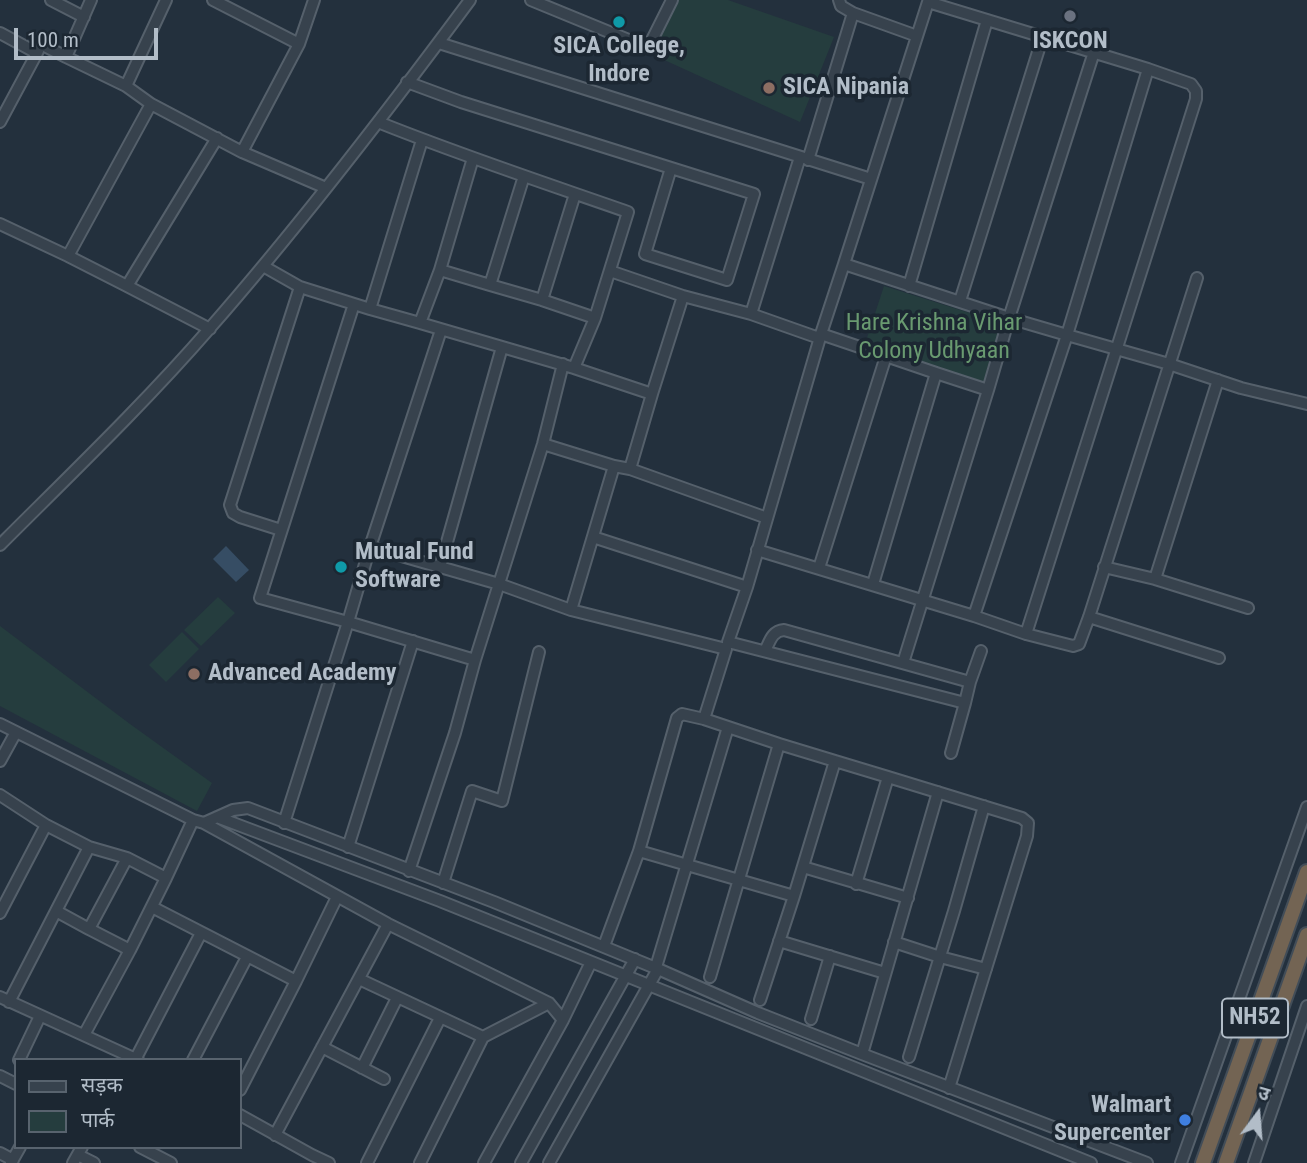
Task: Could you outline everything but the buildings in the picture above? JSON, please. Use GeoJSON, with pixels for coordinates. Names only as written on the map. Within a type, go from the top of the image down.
{"type":"FeatureCollection","features":[{"type":"Feature","properties":{"kind":"highway","name":"NH52"},"geometry":{"type":"LineString","coordinates":[[1203,1163],[1307,872]]}},
{"type":"Feature","properties":{"kind":"highway","name":"NH52"},"geometry":{"type":"LineString","coordinates":[[1226,1163],[1307,934]]}},
{"type":"Feature","properties":{"kind":"street"},"geometry":{"type":"LineString","coordinates":[[51,0],[84,17]]}},
{"type":"Feature","properties":{"kind":"street"},"geometry":{"type":"LineString","coordinates":[[66,57],[91,0]]}},
{"type":"Feature","properties":{"kind":"street"},"geometry":{"type":"LineString","coordinates":[[126,86],[166,0]]}},
{"type":"Feature","properties":{"kind":"street"},"geometry":{"type":"LineString","coordinates":[[213,0],[299,44]]}},
{"type":"Feature","properties":{"kind":"street"},"geometry":{"type":"LineString","coordinates":[[242,152],[299,44],[314,0]]}},
{"type":"Feature","properties":{"kind":"street"},"geometry":{"type":"LineString","coordinates":[[0,545],[165,379],[210,329],[326,188],[470,0]]}},
{"type":"Feature","properties":{"kind":"street"},"geometry":{"type":"LineString","coordinates":[[531,0],[648,48],[673,0]]}},
{"type":"Feature","properties":{"kind":"street"},"geometry":{"type":"LineString","coordinates":[[839,0],[841,6],[853,13],[917,36]]}},
{"type":"Feature","properties":{"kind":"street"},"geometry":{"type":"LineString","coordinates":[[704,719],[747,587],[820,336],[928,1],[1148,69],[1191,84],[1196,91],[1196,99],[1026,634]]}},
{"type":"Feature","properties":{"kind":"street"},"geometry":{"type":"LineString","coordinates":[[751,314],[853,13]]}},
{"type":"Feature","properties":{"kind":"street"},"geometry":{"type":"LineString","coordinates":[[909,286],[987,20]]}},
{"type":"Feature","properties":{"kind":"street"},"geometry":{"type":"LineString","coordinates":[[0,33],[37,53]]}},
{"type":"Feature","properties":{"kind":"street"},"geometry":{"type":"LineString","coordinates":[[960,301],[1043,36]]}},
{"type":"Feature","properties":{"kind":"street"},"geometry":{"type":"LineString","coordinates":[[439,43],[871,179]]}},
{"type":"Feature","properties":{"kind":"street"},"geometry":{"type":"LineString","coordinates":[[0,122],[41,44],[126,86],[151,104],[242,152],[326,188]]}},
{"type":"Feature","properties":{"kind":"street"},"geometry":{"type":"LineString","coordinates":[[903,663],[1094,52]]}},
{"type":"Feature","properties":{"kind":"street"},"geometry":{"type":"LineString","coordinates":[[974,616],[1067,335],[1148,69]]}},
{"type":"Feature","properties":{"kind":"street"},"geometry":{"type":"LineString","coordinates":[[407,82],[461,102],[754,194],[727,280],[645,254],[671,168]]}},
{"type":"Feature","properties":{"kind":"street"},"geometry":{"type":"LineString","coordinates":[[68,256],[151,104]]}},
{"type":"Feature","properties":{"kind":"street"},"geometry":{"type":"LineString","coordinates":[[378,122],[628,212],[594,317],[568,366],[475,660],[455,733],[408,870]]}},
{"type":"Feature","properties":{"kind":"street"},"geometry":{"type":"LineString","coordinates":[[127,286],[217,138]]}},
{"type":"Feature","properties":{"kind":"street"},"geometry":{"type":"LineString","coordinates":[[369,309],[422,140]]}},
{"type":"Feature","properties":{"kind":"street"},"geometry":{"type":"LineString","coordinates":[[420,323],[440,270],[473,158]]}},
{"type":"Feature","properties":{"kind":"street"},"geometry":{"type":"LineString","coordinates":[[490,285],[524,176]]}},
{"type":"Feature","properties":{"kind":"street"},"geometry":{"type":"LineString","coordinates":[[542,300],[575,194]]}},
{"type":"Feature","properties":{"kind":"street"},"geometry":{"type":"LineString","coordinates":[[0,224],[210,329]]}},
{"type":"Feature","properties":{"kind":"street"},"geometry":{"type":"LineString","coordinates":[[845,264],[1009,318],[1241,388],[1307,404]]}},
{"type":"Feature","properties":{"kind":"street"},"geometry":{"type":"LineString","coordinates":[[264,265],[300,286],[369,309],[568,366],[652,394]]}},
{"type":"Feature","properties":{"kind":"street"},"geometry":{"type":"LineString","coordinates":[[440,270],[594,317]]}},
{"type":"Feature","properties":{"kind":"street"},"geometry":{"type":"LineString","coordinates":[[610,271],[988,390]]}},
{"type":"Feature","properties":{"kind":"street"},"geometry":{"type":"LineString","coordinates":[[757,550],[873,584],[1026,634],[1073,646],[1079,644],[1197,278]]}},
{"type":"Feature","properties":{"kind":"street"},"geometry":{"type":"LineString","coordinates":[[281,530],[240,517],[233,513],[230,505],[300,286]]}},
{"type":"Feature","properties":{"kind":"street"},"geometry":{"type":"LineString","coordinates":[[630,469],[683,296]]}},
{"type":"Feature","properties":{"kind":"street"},"geometry":{"type":"LineString","coordinates":[[354,304],[260,598],[475,660]]}},
{"type":"Feature","properties":{"kind":"street"},"geometry":{"type":"LineString","coordinates":[[284,823],[441,330]]}},
{"type":"Feature","properties":{"kind":"street"},"geometry":{"type":"LineString","coordinates":[[440,567],[502,347]]}},
{"type":"Feature","properties":{"kind":"street"},"geometry":{"type":"LineString","coordinates":[[819,568],[886,356]]}},
{"type":"Feature","properties":{"kind":"street"},"geometry":{"type":"LineString","coordinates":[[873,584],[936,373]]}},
{"type":"Feature","properties":{"kind":"street"},"geometry":{"type":"LineString","coordinates":[[1155,579],[1218,380]]}},
{"type":"Feature","properties":{"kind":"street"},"geometry":{"type":"LineString","coordinates":[[543,444],[630,469],[767,518]]}},
{"type":"Feature","properties":{"kind":"street"},"geometry":{"type":"LineString","coordinates":[[571,610],[614,466]]}},
{"type":"Feature","properties":{"kind":"street"},"geometry":{"type":"LineString","coordinates":[[593,537],[747,587]]}},
{"type":"Feature","properties":{"kind":"street"},"geometry":{"type":"LineString","coordinates":[[370,547],[499,584],[571,610],[765,651],[965,704]]}},
{"type":"Feature","properties":{"kind":"street"},"geometry":{"type":"LineString","coordinates":[[1104,567],[1155,579],[1248,608]]}},
{"type":"Feature","properties":{"kind":"street"},"geometry":{"type":"LineString","coordinates":[[1089,617],[1219,658]]}},
{"type":"Feature","properties":{"kind":"street"},"geometry":{"type":"LineString","coordinates":[[765,651],[773,634],[784,630],[970,681]]}},
{"type":"Feature","properties":{"kind":"street"},"geometry":{"type":"LineString","coordinates":[[348,847],[413,641]]}},
{"type":"Feature","properties":{"kind":"street"},"geometry":{"type":"LineString","coordinates":[[951,753],[981,651]]}},
{"type":"Feature","properties":{"kind":"street"},"geometry":{"type":"LineString","coordinates":[[443,883],[472,791],[502,801],[539,652]]}},
{"type":"Feature","properties":{"kind":"street"},"geometry":{"type":"LineString","coordinates":[[604,946],[639,851],[677,718],[682,714],[1022,818],[1028,823],[1027,836],[949,1088]]}},
{"type":"Feature","properties":{"kind":"street"},"geometry":{"type":"LineString","coordinates":[[0,724],[198,821],[388,924],[549,1003],[563,1020]]}},
{"type":"Feature","properties":{"kind":"street"},"geometry":{"type":"LineString","coordinates":[[549,1163],[650,985],[657,968],[728,727]]}},
{"type":"Feature","properties":{"kind":"street"},"geometry":{"type":"LineString","coordinates":[[0,761],[16,732]]}},
{"type":"Feature","properties":{"kind":"street"},"geometry":{"type":"LineString","coordinates":[[710,977],[779,744]]}},
{"type":"Feature","properties":{"kind":"street"},"geometry":{"type":"LineString","coordinates":[[760,1000],[835,761]]}},
{"type":"Feature","properties":{"kind":"street"},"geometry":{"type":"LineString","coordinates":[[856,884],[888,777]]}},
{"type":"Feature","properties":{"kind":"street"},"geometry":{"type":"LineString","coordinates":[[862,1054],[938,792]]}},
{"type":"Feature","properties":{"kind":"street"},"geometry":{"type":"LineString","coordinates":[[0,795],[46,825],[89,846],[127,858],[166,878]]}},
{"type":"Feature","properties":{"kind":"street"},"geometry":{"type":"LineString","coordinates":[[909,1057],[984,806]]}},
{"type":"Feature","properties":{"kind":"street"},"geometry":{"type":"LineString","coordinates":[[1181,1163],[1307,807]]}},
{"type":"Feature","properties":{"kind":"street"},"geometry":{"type":"LineString","coordinates":[[84,1035],[198,821],[248,808],[604,946],[758,1013],[1147,1163]]}},
{"type":"Feature","properties":{"kind":"street"},"geometry":{"type":"LineString","coordinates":[[217,817],[440,901],[1091,1163]]}},
{"type":"Feature","properties":{"kind":"street"},"geometry":{"type":"LineString","coordinates":[[0,913],[46,825]]}},
{"type":"Feature","properties":{"kind":"street"},"geometry":{"type":"LineString","coordinates":[[89,846],[56,911],[4,1000],[135,1058]]}},
{"type":"Feature","properties":{"kind":"street"},"geometry":{"type":"LineString","coordinates":[[639,851],[794,896]]}},
{"type":"Feature","properties":{"kind":"street"},"geometry":{"type":"LineString","coordinates":[[89,929],[127,858]]}},
{"type":"Feature","properties":{"kind":"street"},"geometry":{"type":"LineString","coordinates":[[803,867],[908,898]]}},
{"type":"Feature","properties":{"kind":"street"},"geometry":{"type":"LineString","coordinates":[[242,1086],[337,897]]}},
{"type":"Feature","properties":{"kind":"street"},"geometry":{"type":"LineString","coordinates":[[152,907],[296,981]]}},
{"type":"Feature","properties":{"kind":"street"},"geometry":{"type":"LineString","coordinates":[[56,911],[130,950]]}},
{"type":"Feature","properties":{"kind":"street"},"geometry":{"type":"LineString","coordinates":[[275,1135],[388,924]]}},
{"type":"Feature","properties":{"kind":"street"},"geometry":{"type":"LineString","coordinates":[[138,1058],[201,933]]}},
{"type":"Feature","properties":{"kind":"street"},"geometry":{"type":"LineString","coordinates":[[779,941],[885,973]]}},
{"type":"Feature","properties":{"kind":"street"},"geometry":{"type":"LineString","coordinates":[[894,942],[986,969]]}},
{"type":"Feature","properties":{"kind":"street"},"geometry":{"type":"LineString","coordinates":[[811,1019],[830,956]]}},
{"type":"Feature","properties":{"kind":"street"},"geometry":{"type":"LineString","coordinates":[[194,1058],[247,957]]}},
{"type":"Feature","properties":{"kind":"street"},"geometry":{"type":"LineString","coordinates":[[521,1163],[635,959]]}},
{"type":"Feature","properties":{"kind":"street"},"geometry":{"type":"LineString","coordinates":[[484,1163],[563,1020],[591,962]]}},
{"type":"Feature","properties":{"kind":"street"},"geometry":{"type":"LineString","coordinates":[[359,979],[484,1037]]}},
{"type":"Feature","properties":{"kind":"street"},"geometry":{"type":"LineString","coordinates":[[362,1068],[397,998]]}},
{"type":"Feature","properties":{"kind":"street"},"geometry":{"type":"LineString","coordinates":[[419,1163],[484,1037],[549,1003]]}},
{"type":"Feature","properties":{"kind":"street"},"geometry":{"type":"LineString","coordinates":[[1254,1163],[1307,1006]]}},
{"type":"Feature","properties":{"kind":"street"},"geometry":{"type":"LineString","coordinates":[[20,1058],[40,1016]]}},
{"type":"Feature","properties":{"kind":"street"},"geometry":{"type":"LineString","coordinates":[[366,1163],[440,1018]]}},
{"type":"Feature","properties":{"kind":"street"},"geometry":{"type":"LineString","coordinates":[[1294,1042],[1307,1042]]}},
{"type":"Feature","properties":{"kind":"street"},"geometry":{"type":"LineString","coordinates":[[322,1047],[384,1079]]}},
{"type":"Feature","properties":{"kind":"street"},"geometry":{"type":"LineString","coordinates":[[242,1116],[310,1159],[330,1163]]}},
{"type":"Feature","properties":{"kind":"street"},"geometry":{"type":"LineString","coordinates":[[144,1149],[171,1163]]}},
{"type":"Feature","properties":{"kind":"street"},"geometry":{"type":"LineString","coordinates":[[0,1153],[12,1161]]}},
{"type":"Feature","properties":{"kind":"street"},"geometry":{"type":"LineString","coordinates":[[78,1155],[93,1163]]}},
{"type":"Feature","properties":{"kind":"green space","name":"SICA Nipania"},"geometry":{"type":"Polygon","coordinates":[[[677,0],[728,0],[834,37],[800,122],[649,53],[677,0]]]}},
{"type":"Feature","properties":{"kind":"green space","name":"Hare Krishna Vihar Colony Udhyaan"},"geometry":{"type":"Polygon","coordinates":[[[884,286],[1008,325],[989,391],[863,350],[884,286]]]}},
{"type":"Feature","properties":{"kind":"green space"},"geometry":{"type":"Polygon","coordinates":[[[218,597],[235,613],[201,646],[184,630],[218,597]]]}},
{"type":"Feature","properties":{"kind":"green space"},"geometry":{"type":"Polygon","coordinates":[[[0,626],[212,783],[197,811],[0,706],[0,626]]]}},
{"type":"Feature","properties":{"kind":"green space"},"geometry":{"type":"Polygon","coordinates":[[[182,632],[199,649],[166,682],[149,665],[182,632]]]}},
{"type":"Feature","properties":{"kind":"water"},"geometry":{"type":"Polygon","coordinates":[[[226,546],[249,570],[236,582],[213,559],[226,546]]]}},
{"type":"Feature","properties":{"kind":"place","name":"ISKCON"},"geometry":{"type":"Point","coordinates":[1070,16]}},
{"type":"Feature","properties":{"kind":"place","name":"SICA College, Indore"},"geometry":{"type":"Point","coordinates":[619,22]}},
{"type":"Feature","properties":{"kind":"place","name":"SICA Nipania"},"geometry":{"type":"Point","coordinates":[769,88]}},
{"type":"Feature","properties":{"kind":"place","name":"Mutual Fund Software"},"geometry":{"type":"Point","coordinates":[341,567]}},
{"type":"Feature","properties":{"kind":"place","name":"Advanced Academy"},"geometry":{"type":"Point","coordinates":[194,674]}},
{"type":"Feature","properties":{"kind":"place","name":"Walmart Supercenter"},"geometry":{"type":"Point","coordinates":[1185,1120]}}]}
